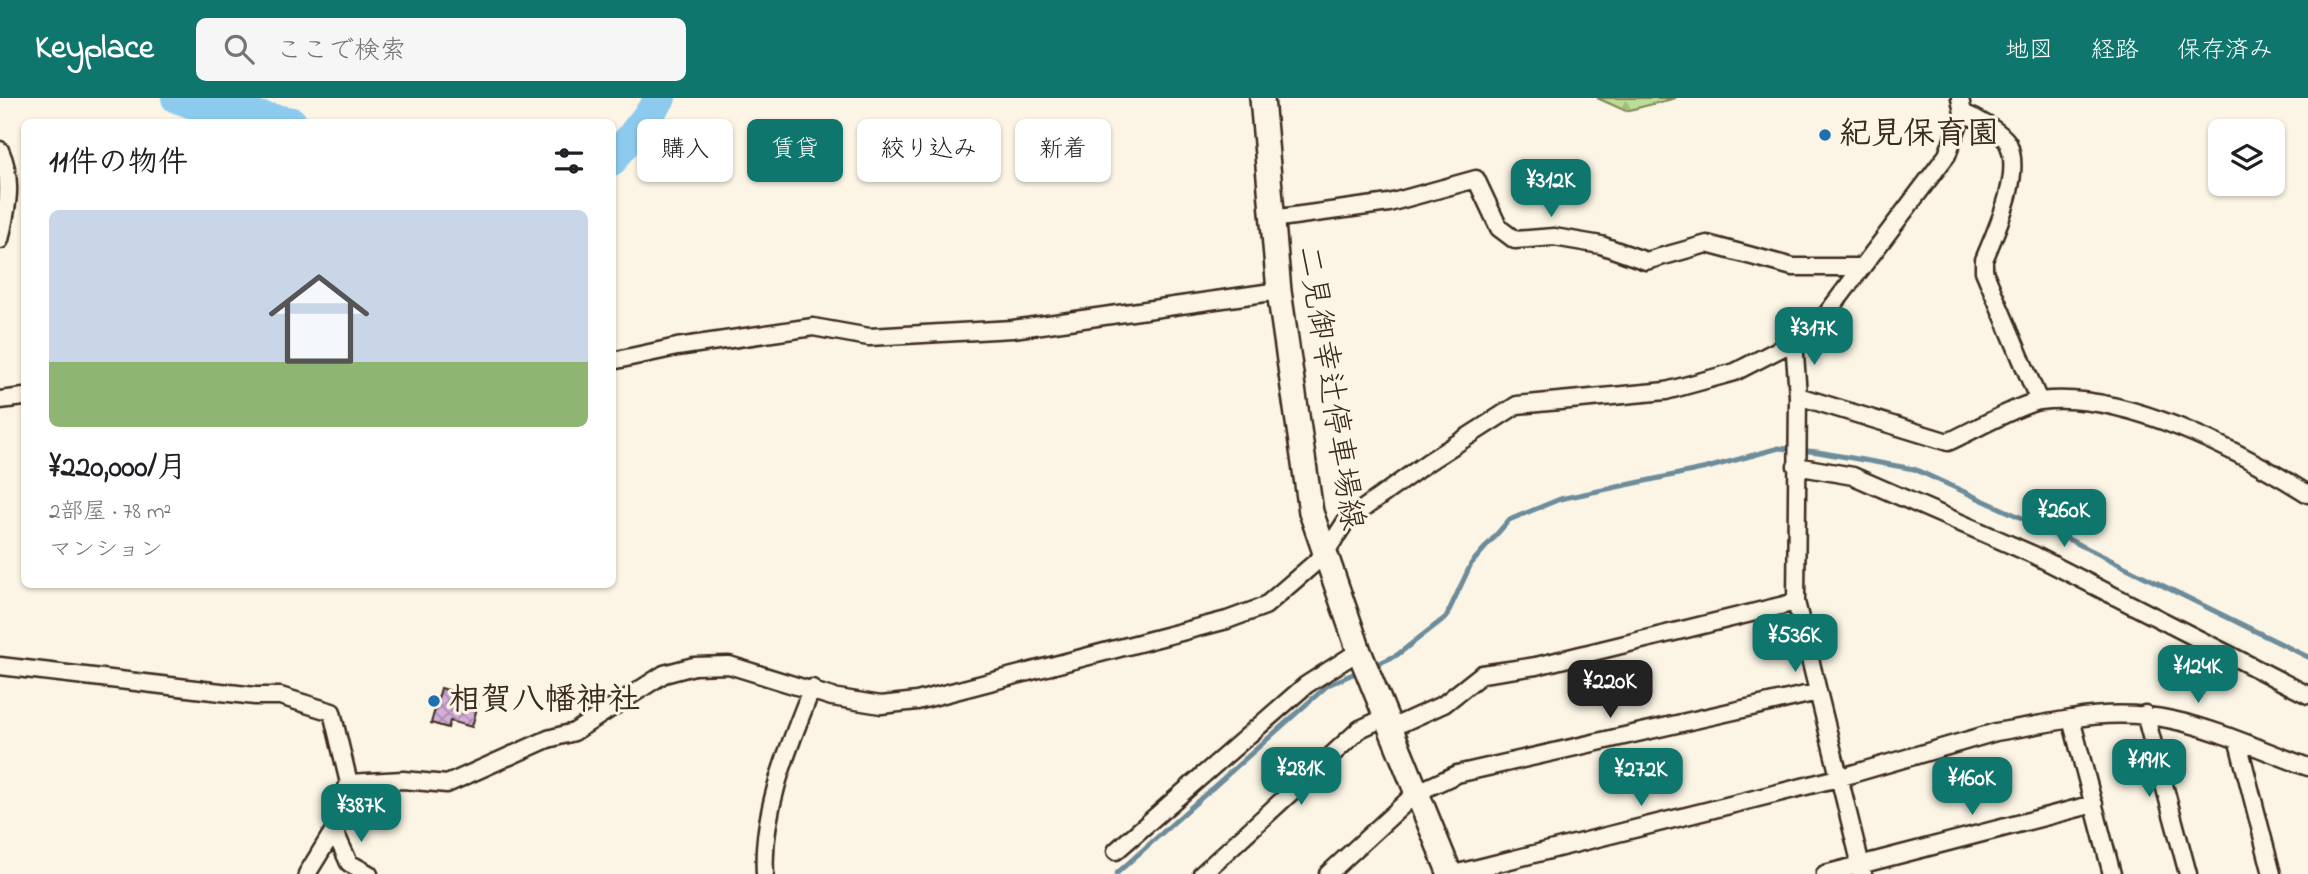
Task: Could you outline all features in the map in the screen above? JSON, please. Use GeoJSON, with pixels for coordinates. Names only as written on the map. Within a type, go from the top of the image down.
{"type":"FeatureCollection","features":[{"type":"Feature","properties":{"kind":"main road","name":"二見御幸辻停車場線"},"geometry":{"type":"LineString","coordinates":[[1262,98],[1279,290],[1311,512],[1359,652],[1452,874]]}},
{"type":"Feature","properties":{"kind":"street"},"geometry":{"type":"LineString","coordinates":[[349,783],[403,780],[447,784],[548,739],[574,732],[664,674],[694,666],[729,664],[812,688],[832,697],[881,705],[917,701],[1187,631],[1265,606],[1324,555],[1346,521],[1428,462],[1517,405],[1666,391],[1735,372],[1813,332],[1947,155],[1961,105],[2007,141],[2011,152],[2009,194],[1984,260],[1984,271],[2039,401]]}},
{"type":"Feature","properties":{"kind":"street"},"geometry":{"type":"LineString","coordinates":[[0,150],[9,169],[9,202],[0,240]]}},
{"type":"Feature","properties":{"kind":"street"},"geometry":{"type":"LineString","coordinates":[[1272,219],[1389,203],[1476,179],[1499,228],[1515,240],[1555,237],[1601,245],[1646,261],[1707,244],[1793,267],[1862,267]]}},
{"type":"Feature","properties":{"kind":"street"},"geometry":{"type":"LineString","coordinates":[[616,360],[677,347],[813,327],[869,337],[1001,330],[1130,314],[1279,290]]}},
{"type":"Feature","properties":{"kind":"street"},"geometry":{"type":"LineString","coordinates":[[1794,340],[1797,403],[1796,602],[1861,869]]}},
{"type":"Feature","properties":{"kind":"street"},"geometry":{"type":"LineString","coordinates":[[0,400],[21,397]]}},
{"type":"Feature","properties":{"kind":"street"},"geometry":{"type":"LineString","coordinates":[[1797,403],[1948,442],[2039,401],[2102,404],[2129,409],[2255,461],[2308,494]]}},
{"type":"Feature","properties":{"kind":"street"},"geometry":{"type":"LineString","coordinates":[[1796,462],[1853,477],[2034,555],[2308,695]]}},
{"type":"Feature","properties":{"kind":"street"},"geometry":{"type":"LineString","coordinates":[[1202,874],[1360,729],[1388,723],[1444,704],[1482,674],[1536,666],[1796,602]]}},
{"type":"Feature","properties":{"kind":"street"},"geometry":{"type":"LineString","coordinates":[[1116,851],[1306,685],[1359,652]]}},
{"type":"Feature","properties":{"kind":"street"},"geometry":{"type":"LineString","coordinates":[[0,666],[255,696],[280,696],[332,712],[349,783],[340,803],[334,830],[307,874]]}},
{"type":"Feature","properties":{"kind":"street"},"geometry":{"type":"LineString","coordinates":[[764,871],[764,850],[782,767],[812,688]]}},
{"type":"Feature","properties":{"kind":"street"},"geometry":{"type":"LineString","coordinates":[[1328,874],[1416,793],[1457,774],[1818,692]]}},
{"type":"Feature","properties":{"kind":"street"},"geometry":{"type":"LineString","coordinates":[[1452,874],[1838,778],[1996,732],[2093,715],[2146,714],[2189,721],[2238,742],[2308,766]]}},
{"type":"Feature","properties":{"kind":"street"},"geometry":{"type":"LineString","coordinates":[[2146,714],[2188,874]]}},
{"type":"Feature","properties":{"kind":"street"},"geometry":{"type":"LineString","coordinates":[[2071,719],[2112,874]]}},
{"type":"Feature","properties":{"kind":"street"},"geometry":{"type":"LineString","coordinates":[[2238,742],[2272,874]]}},
{"type":"Feature","properties":{"kind":"street"},"geometry":{"type":"LineString","coordinates":[[1825,874],[1861,869],[2094,804]]}},
{"type":"Feature","properties":{"kind":"street"},"geometry":{"type":"LineString","coordinates":[[334,830],[349,863],[369,874]]}},
{"type":"Feature","properties":{"kind":"green space"},"geometry":{"type":"Polygon","coordinates":[[[1597,98],[1676,98],[1626,111],[1597,98]]]}},
{"type":"Feature","properties":{"kind":"building"},"geometry":{"type":"Polygon","coordinates":[[[441,688],[458,693],[457,698],[478,704],[472,727],[450,721],[448,728],[431,723],[441,688]]]}},
{"type":"Feature","properties":{"kind":"waterway"},"geometry":{"type":"LineString","coordinates":[[176,98],[195,105],[275,119]]}},
{"type":"Feature","properties":{"kind":"waterway"},"geometry":{"type":"LineString","coordinates":[[616,156],[661,98]]}},
{"type":"Feature","properties":{"kind":"waterway"},"geometry":{"type":"LineString","coordinates":[[1371,667],[1397,655],[1446,617],[1471,564],[1509,520],[1560,499],[1707,468],[1779,448],[1914,469],[2066,538],[2308,657]]}},
{"type":"Feature","properties":{"kind":"waterway"},"geometry":{"type":"LineString","coordinates":[[1116,874],[1328,685],[1362,670]]}},
{"type":"Feature","properties":{"kind":"place","name":"紀見保育園"},"geometry":{"type":"Point","coordinates":[1825,135]}},
{"type":"Feature","properties":{"kind":"place","name":"相賀八幡神社"},"geometry":{"type":"Point","coordinates":[434,701]}}]}
